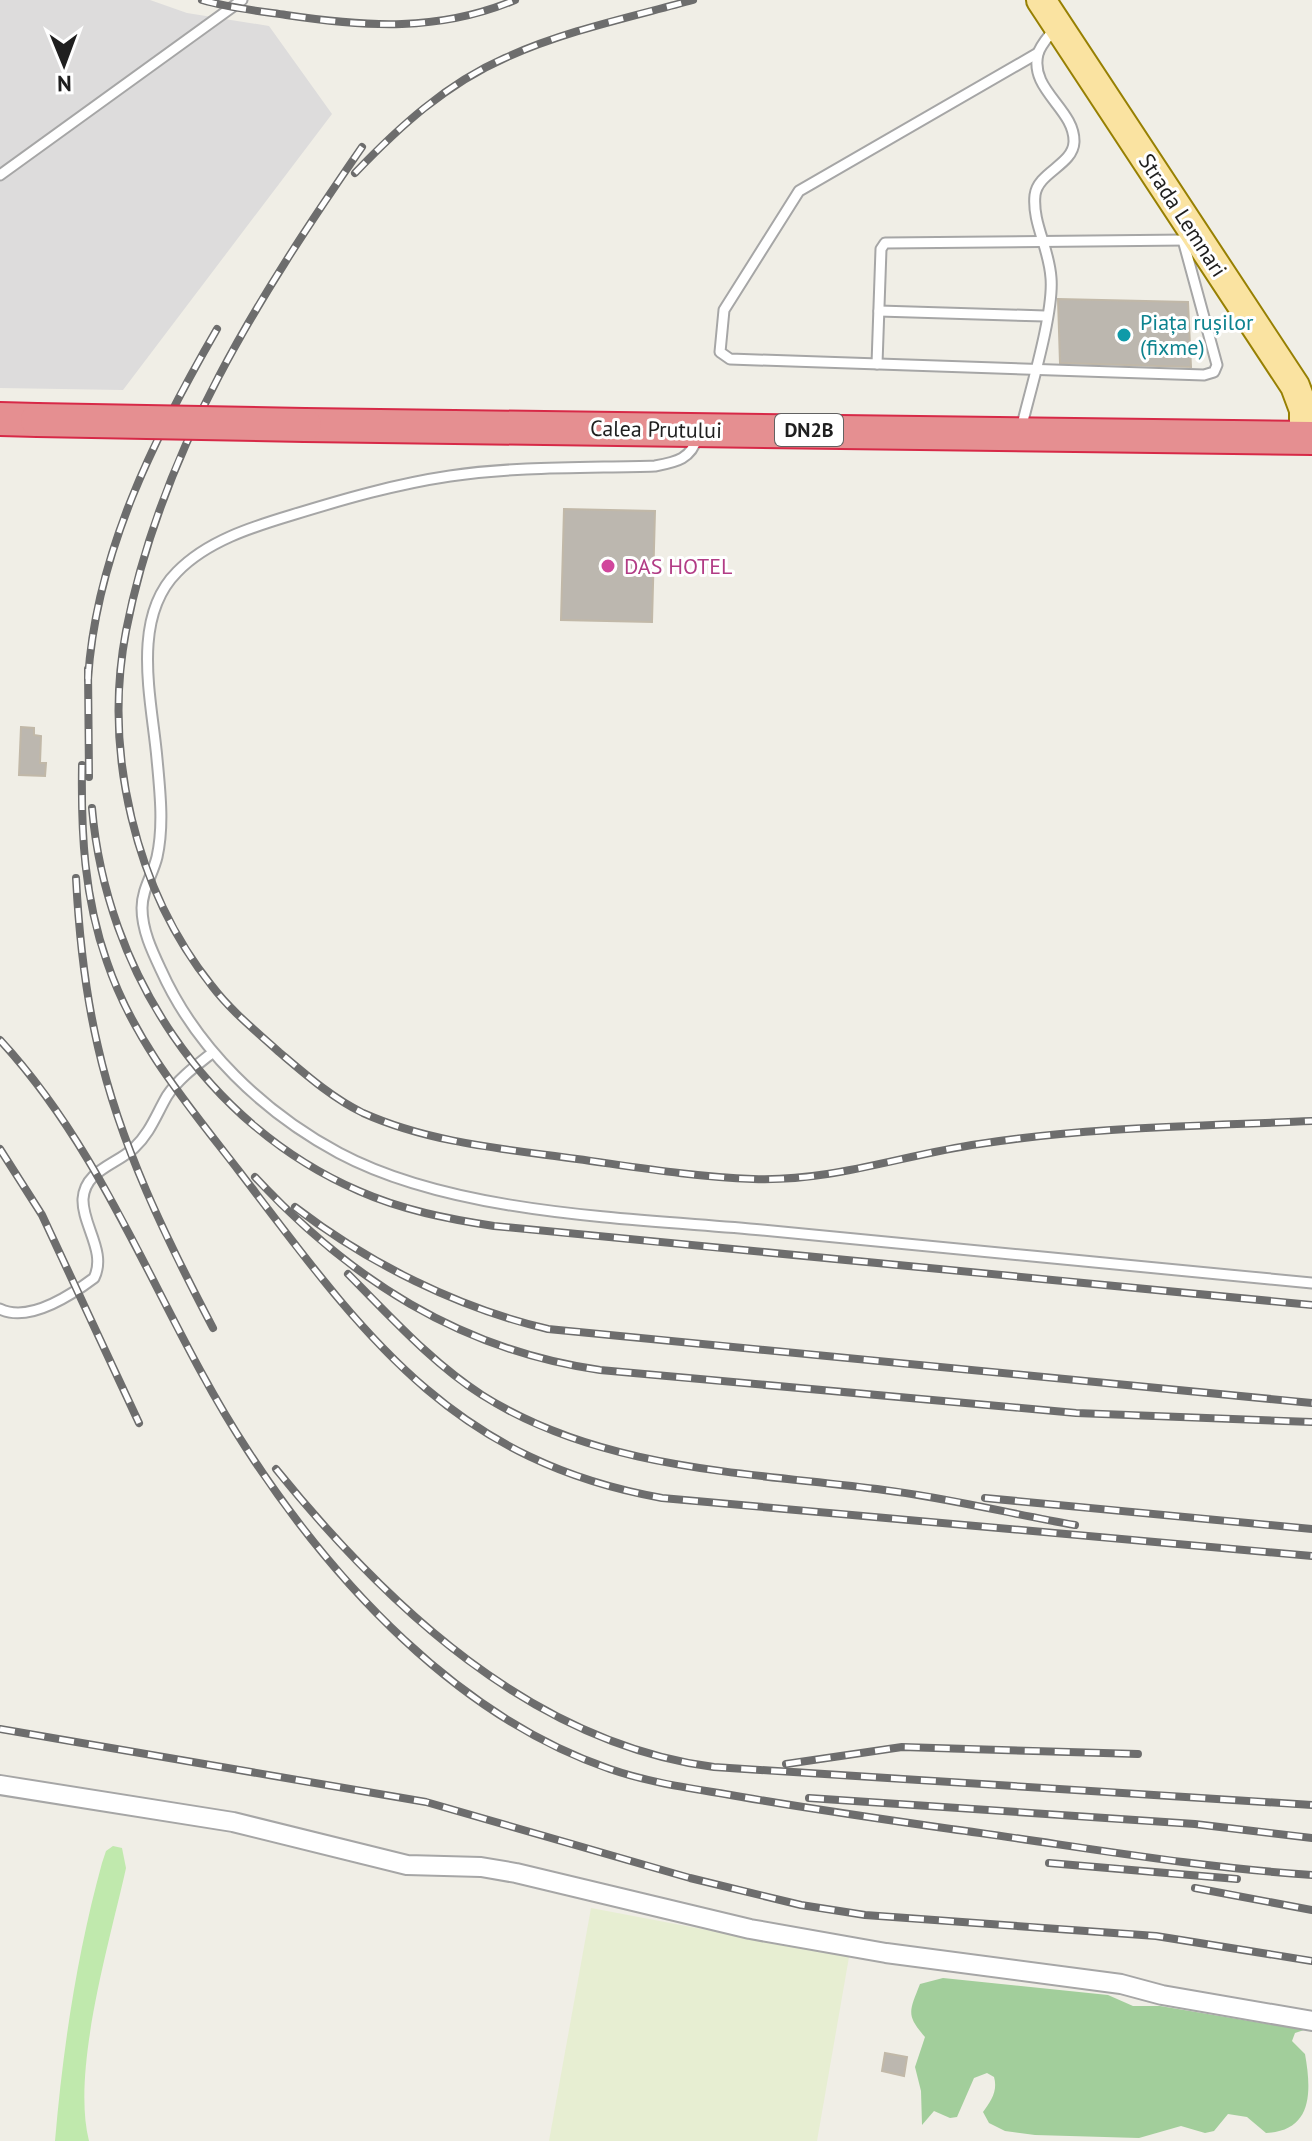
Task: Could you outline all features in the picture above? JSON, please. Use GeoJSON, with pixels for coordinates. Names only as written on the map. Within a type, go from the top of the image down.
{"type":"FeatureCollection","features":[{"type":"Feature","properties":{"kind":"highway","name":"Calea Prutului"},"geometry":{"type":"LineString","coordinates":[[0,419],[1308,438]]}},
{"type":"Feature","properties":{"kind":"main road","name":"Strada Lemnari"},"geometry":{"type":"LineString","coordinates":[[1041,0],[1191,240],[1295,386],[1304,410],[1308,438]]}},
{"type":"Feature","properties":{"kind":"street"},"geometry":{"type":"LineString","coordinates":[[0,1785],[233,1822],[407,1865],[493,1869],[750,1929],[901,1956],[1121,1984],[1162,1995],[1312,2021]]}},
{"type":"Feature","properties":{"kind":"lane"},"geometry":{"type":"LineString","coordinates":[[0,175],[242,0]]}},
{"type":"Feature","properties":{"kind":"lane"},"geometry":{"type":"LineString","coordinates":[[877,364],[881,249],[885,243],[1191,240],[1217,365],[1214,372],[1204,375],[1036,369],[877,364],[730,359],[720,352],[724,310],[799,191],[1038,53],[1057,24]]}},
{"type":"Feature","properties":{"kind":"lane"},"geometry":{"type":"LineString","coordinates":[[1020,432],[1036,369],[1052,282],[1047,243],[1037,229],[1035,194],[1039,183],[1065,160],[1074,145],[1072,130],[1039,79],[1038,53]]}},
{"type":"Feature","properties":{"kind":"lane"},"geometry":{"type":"LineString","coordinates":[[879,311],[1045,316]]}},
{"type":"Feature","properties":{"kind":"lane"},"geometry":{"type":"LineString","coordinates":[[701,429],[688,454],[681,461],[668,464],[453,475],[341,500],[229,537],[175,573],[155,608],[149,637],[148,663],[160,811],[156,861],[142,907],[150,945],[169,989],[212,1053],[304,1132],[389,1176],[440,1192],[500,1203],[672,1222],[1312,1283]]}},
{"type":"Feature","properties":{"kind":"lane"},"geometry":{"type":"LineString","coordinates":[[0,1309],[11,1314],[31,1313],[94,1278],[98,1262],[84,1205],[88,1184],[96,1172],[132,1150],[151,1128],[174,1087],[212,1053]]}},
{"type":"Feature","properties":{"kind":"shaded area"},"geometry":{"type":"Polygon","coordinates":[[[0,0],[150,0],[187,13],[269,26],[332,114],[123,390],[0,388],[0,0]]]}},
{"type":"Feature","properties":{"kind":"green space"},"geometry":{"type":"Polygon","coordinates":[[[113,1846],[122,1848],[126,1868],[89,2043],[85,2112],[89,2141],[55,2141],[78,1966],[102,1863],[106,1851],[113,1846]]]}},
{"type":"Feature","properties":{"kind":"green space"},"geometry":{"type":"Polygon","coordinates":[[[591,1908],[849,1957],[817,2141],[549,2141],[591,1908]]]}},
{"type":"Feature","properties":{"kind":"green space"},"geometry":{"type":"Polygon","coordinates":[[[943,1978],[1108,1995],[1133,2006],[1160,2006],[1304,2030],[1295,2033],[1292,2041],[1305,2054],[1308,2096],[1305,2107],[1292,2125],[1281,2131],[1266,2133],[1247,2117],[1228,2114],[1214,2131],[1205,2133],[1181,2126],[1139,2138],[1035,2135],[1005,2131],[989,2123],[983,2112],[993,2096],[995,2082],[994,2077],[987,2073],[974,2078],[957,2117],[950,2118],[934,2111],[922,2125],[921,2091],[915,2067],[925,2037],[911,2013],[920,1984],[943,1978]]]}},
{"type":"Feature","properties":{"kind":"building","name":"Piața rușilor (fixme)"},"geometry":{"type":"Polygon","coordinates":[[[1058,299],[1188,302],[1191,367],[1060,363],[1058,299]]]}},
{"type":"Feature","properties":{"kind":"building","name":"DAS HOTEL"},"geometry":{"type":"Polygon","coordinates":[[[564,509],[655,511],[652,622],[561,620],[564,509]]]}},
{"type":"Feature","properties":{"kind":"building"},"geometry":{"type":"Polygon","coordinates":[[[21,727],[34,728],[34,735],[41,736],[40,763],[46,763],[45,776],[19,775],[21,727]]]}},
{"type":"Feature","properties":{"kind":"building"},"geometry":{"type":"Polygon","coordinates":[[[885,2053],[907,2057],[904,2076],[882,2071],[885,2053]]]}},
{"type":"Feature","properties":{"kind":"railway"},"geometry":{"type":"LineString","coordinates":[[202,0],[244,9],[374,24],[458,18],[515,0]]}},
{"type":"Feature","properties":{"kind":"railway"},"geometry":{"type":"LineString","coordinates":[[355,173],[424,108],[483,69],[551,40],[693,0]]}},
{"type":"Feature","properties":{"kind":"railway"},"geometry":{"type":"LineString","coordinates":[[362,147],[287,260],[218,377],[163,500],[142,564],[126,631],[120,677],[119,724],[123,771],[132,818],[145,863],[163,907],[185,948],[227,1004],[319,1085],[352,1107],[388,1123],[468,1144],[687,1174],[782,1179],[839,1172],[1020,1138],[1145,1128],[1312,1121]]}},
{"type":"Feature","properties":{"kind":"railway"},"geometry":{"type":"LineString","coordinates":[[88,679],[93,632],[103,586],[132,497],[172,411],[217,329]]}},
{"type":"Feature","properties":{"kind":"railway"},"geometry":{"type":"LineString","coordinates":[[88,669],[89,777]]}},
{"type":"Feature","properties":{"kind":"railway"},"geometry":{"type":"LineString","coordinates":[[82,765],[83,840],[93,913],[118,991],[147,1046],[283,1229],[370,1335],[416,1380],[467,1420],[523,1453],[588,1480],[662,1498],[1312,1556]]}},
{"type":"Feature","properties":{"kind":"railway"},"geometry":{"type":"LineString","coordinates":[[92,808],[101,869],[118,927],[142,983],[173,1036],[211,1084],[255,1126],[304,1162],[375,1198],[425,1213],[494,1226],[1312,1305]]}},
{"type":"Feature","properties":{"kind":"railway"},"geometry":{"type":"LineString","coordinates":[[76,878],[86,984],[107,1084],[146,1191],[213,1328]]}},
{"type":"Feature","properties":{"kind":"railway"},"geometry":{"type":"LineString","coordinates":[[0,1040],[39,1087],[73,1136],[133,1240],[217,1400],[282,1500],[319,1549],[404,1640],[451,1680],[501,1716],[554,1746],[610,1769],[676,1786],[1131,1855],[1312,1875]]}},
{"type":"Feature","properties":{"kind":"railway"},"geometry":{"type":"LineString","coordinates":[[0,1149],[42,1215],[139,1423]]}},
{"type":"Feature","properties":{"kind":"railway"},"geometry":{"type":"LineString","coordinates":[[255,1177],[291,1214],[369,1278],[454,1327],[500,1346],[549,1360],[600,1370],[1076,1413],[1312,1422]]}},
{"type":"Feature","properties":{"kind":"railway"},"geometry":{"type":"LineString","coordinates":[[295,1207],[353,1247],[415,1281],[481,1309],[548,1329],[1312,1403]]}},
{"type":"Feature","properties":{"kind":"railway"},"geometry":{"type":"LineString","coordinates":[[348,1274],[412,1338],[464,1382],[528,1420],[576,1439],[626,1454],[677,1464],[908,1493],[1075,1525]]}},
{"type":"Feature","properties":{"kind":"railway"},"geometry":{"type":"LineString","coordinates":[[276,1469],[366,1570],[415,1617],[468,1660],[525,1698],[584,1730],[647,1753],[714,1767],[1312,1805]]}},
{"type":"Feature","properties":{"kind":"railway"},"geometry":{"type":"LineString","coordinates":[[985,1498],[1312,1529]]}},
{"type":"Feature","properties":{"kind":"railway"},"geometry":{"type":"LineString","coordinates":[[0,1729],[426,1802],[690,1878],[801,1905],[865,1915],[1156,1936],[1312,1961]]}},
{"type":"Feature","properties":{"kind":"railway"},"geometry":{"type":"LineString","coordinates":[[786,1764],[902,1747],[1138,1754]]}},
{"type":"Feature","properties":{"kind":"railway"},"geometry":{"type":"LineString","coordinates":[[809,1798],[1195,1824],[1312,1838]]}},
{"type":"Feature","properties":{"kind":"railway"},"geometry":{"type":"LineString","coordinates":[[1049,1863],[1237,1879]]}},
{"type":"Feature","properties":{"kind":"railway"},"geometry":{"type":"LineString","coordinates":[[1195,1888],[1312,1910]]}},
{"type":"Feature","properties":{"kind":"place","name":"Piața rușilor (fixme)"},"geometry":{"type":"Point","coordinates":[1124,335]}},
{"type":"Feature","properties":{"kind":"place","name":"DAS HOTEL"},"geometry":{"type":"Point","coordinates":[608,566]}}]}
